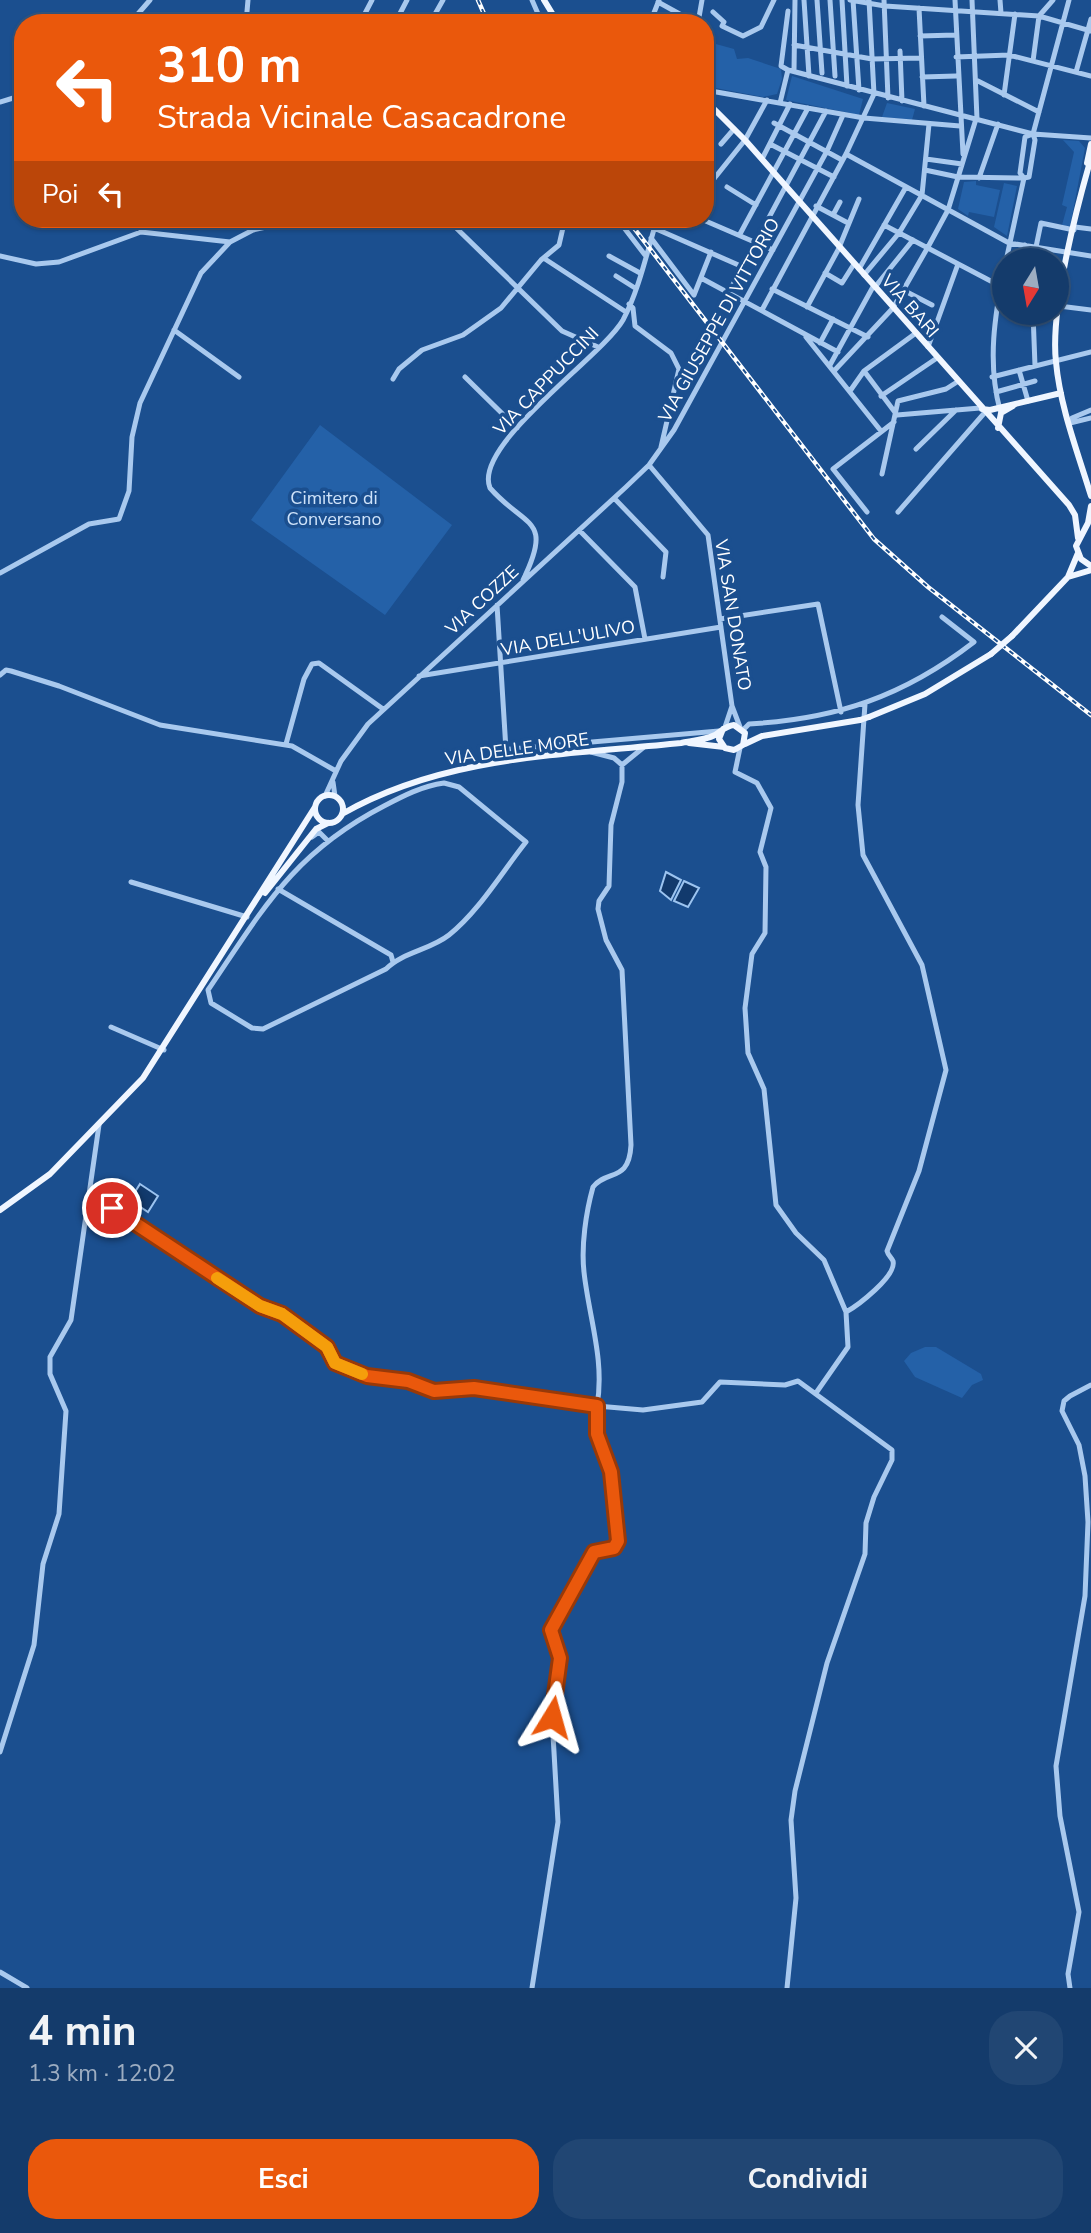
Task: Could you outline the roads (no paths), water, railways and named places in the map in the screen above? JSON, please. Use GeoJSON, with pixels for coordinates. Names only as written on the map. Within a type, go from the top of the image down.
{"type":"FeatureCollection","features":[{"type":"Feature","properties":{"kind":"main road","name":"VIA BARI"},"geometry":{"type":"LineString","coordinates":[[714,109],[787,187],[957,382],[990,411],[998,428],[1075,515],[1078,554]]}},
{"type":"Feature","properties":{"kind":"main road"},"geometry":{"type":"LineString","coordinates":[[1089,170],[1091,143]]}},
{"type":"Feature","properties":{"kind":"main road"},"geometry":{"type":"LineString","coordinates":[[1069,257],[1091,158]]}},
{"type":"Feature","properties":{"kind":"main road"},"geometry":{"type":"LineString","coordinates":[[1057,326],[1055,360],[1061,393],[1091,496]]}},
{"type":"Feature","properties":{"kind":"main road"},"geometry":{"type":"LineString","coordinates":[[998,428],[990,411],[1061,393]]}},
{"type":"Feature","properties":{"kind":"main road"},"geometry":{"type":"LineString","coordinates":[[1078,538],[1088,526],[1091,506]]}},
{"type":"Feature","properties":{"kind":"main road"},"geometry":{"type":"LineString","coordinates":[[681,743],[726,748],[741,746],[762,736],[860,720],[925,694],[991,654],[1012,636],[1068,577],[1078,554],[1091,568],[1068,577]]}},
{"type":"Feature","properties":{"kind":"main road"},"geometry":{"type":"LineString","coordinates":[[681,743],[714,736],[734,724],[762,736]]}},
{"type":"Feature","properties":{"kind":"main road"},"geometry":{"type":"LineString","coordinates":[[722,729],[719,739],[726,748]]}},
{"type":"Feature","properties":{"kind":"main road"},"geometry":{"type":"LineString","coordinates":[[741,746],[743,730]]}},
{"type":"Feature","properties":{"kind":"main road","name":"VIA DELLE MORE"},"geometry":{"type":"LineString","coordinates":[[361,802],[428,777],[467,767],[681,743]]}},
{"type":"Feature","properties":{"kind":"main road"},"geometry":{"type":"LineString","coordinates":[[0,1210],[50,1174],[143,1078],[164,1050],[315,807],[325,796],[335,796],[341,802],[342,814]]}},
{"type":"Feature","properties":{"kind":"main road"},"geometry":{"type":"LineString","coordinates":[[341,802],[361,802]]}},
{"type":"Feature","properties":{"kind":"main road"},"geometry":{"type":"LineString","coordinates":[[247,917],[316,829],[337,821],[342,814],[361,802]]}},
{"type":"Feature","properties":{"kind":"main road"},"geometry":{"type":"LineString","coordinates":[[315,807],[320,820],[328,823]]}},
{"type":"Feature","properties":{"kind":"street"},"geometry":{"type":"LineString","coordinates":[[138,14],[150,0]]}},
{"type":"Feature","properties":{"kind":"street"},"geometry":{"type":"LineString","coordinates":[[702,0],[711,13]]}},
{"type":"Feature","properties":{"kind":"street"},"geometry":{"type":"LineString","coordinates":[[714,15],[724,22],[722,26],[738,35],[752,33],[764,23],[774,0]]}},
{"type":"Feature","properties":{"kind":"street"},"geometry":{"type":"LineString","coordinates":[[780,103],[791,71],[795,0]]}},
{"type":"Feature","properties":{"kind":"street"},"geometry":{"type":"LineString","coordinates":[[804,0],[809,76]]}},
{"type":"Feature","properties":{"kind":"street"},"geometry":{"type":"LineString","coordinates":[[817,0],[822,76]]}},
{"type":"Feature","properties":{"kind":"street"},"geometry":{"type":"LineString","coordinates":[[830,0],[836,79]]}},
{"type":"Feature","properties":{"kind":"street"},"geometry":{"type":"LineString","coordinates":[[842,0],[847,86]]}},
{"type":"Feature","properties":{"kind":"street"},"geometry":{"type":"LineString","coordinates":[[859,90],[852,0],[898,3],[916,8],[1039,16],[1089,31]]}},
{"type":"Feature","properties":{"kind":"street"},"geometry":{"type":"LineString","coordinates":[[912,0],[916,8],[920,36],[922,77],[922,106],[916,122]]}},
{"type":"Feature","properties":{"kind":"street"},"geometry":{"type":"LineString","coordinates":[[927,0],[928,8]]}},
{"type":"Feature","properties":{"kind":"street"},"geometry":{"type":"LineString","coordinates":[[942,0],[943,9]]}},
{"type":"Feature","properties":{"kind":"street"},"geometry":{"type":"LineString","coordinates":[[955,0],[956,76],[962,161]]}},
{"type":"Feature","properties":{"kind":"street"},"geometry":{"type":"LineString","coordinates":[[832,368],[867,337],[893,308],[948,210],[976,119],[972,0]]}},
{"type":"Feature","properties":{"kind":"street"},"geometry":{"type":"LineString","coordinates":[[1000,0],[1000,13]]}},
{"type":"Feature","properties":{"kind":"street"},"geometry":{"type":"LineString","coordinates":[[1043,0],[1044,9]]}},
{"type":"Feature","properties":{"kind":"street"},"geometry":{"type":"LineString","coordinates":[[1033,61],[1039,16],[1053,0]]}},
{"type":"Feature","properties":{"kind":"street"},"geometry":{"type":"LineString","coordinates":[[925,170],[958,177],[1029,177],[1035,141],[1033,134],[1069,0]]}},
{"type":"Feature","properties":{"kind":"street"},"geometry":{"type":"LineString","coordinates":[[658,1],[681,14]]}},
{"type":"Feature","properties":{"kind":"street"},"geometry":{"type":"LineString","coordinates":[[762,310],[811,215],[834,177],[873,96],[869,2]]}},
{"type":"Feature","properties":{"kind":"street"},"geometry":{"type":"LineString","coordinates":[[885,3],[888,98]]}},
{"type":"Feature","properties":{"kind":"street"},"geometry":{"type":"LineString","coordinates":[[788,11],[781,66],[791,71],[836,79],[873,96],[958,114],[1033,134],[1081,137],[1091,143]]}},
{"type":"Feature","properties":{"kind":"street"},"geometry":{"type":"LineString","coordinates":[[1004,94],[1015,14]]}},
{"type":"Feature","properties":{"kind":"street"},"geometry":{"type":"LineString","coordinates":[[1076,72],[1091,19]]}},
{"type":"Feature","properties":{"kind":"street"},"geometry":{"type":"LineString","coordinates":[[920,36],[955,35]]}},
{"type":"Feature","properties":{"kind":"street"},"geometry":{"type":"LineString","coordinates":[[794,45],[872,59],[900,54],[921,58]]}},
{"type":"Feature","properties":{"kind":"street"},"geometry":{"type":"LineString","coordinates":[[900,54],[902,101]]}},
{"type":"Feature","properties":{"kind":"street"},"geometry":{"type":"LineString","coordinates":[[956,57],[1009,55],[1091,76]]}},
{"type":"Feature","properties":{"kind":"street"},"geometry":{"type":"LineString","coordinates":[[922,77],[956,76]]}},
{"type":"Feature","properties":{"kind":"street"},"geometry":{"type":"LineString","coordinates":[[976,79],[1039,112]]}},
{"type":"Feature","properties":{"kind":"street"},"geometry":{"type":"LineString","coordinates":[[714,91],[843,115],[960,126]]}},
{"type":"Feature","properties":{"kind":"street"},"geometry":{"type":"LineString","coordinates":[[714,179],[745,140],[767,100]]}},
{"type":"Feature","properties":{"kind":"street"},"geometry":{"type":"LineString","coordinates":[[762,159],[790,104]]}},
{"type":"Feature","properties":{"kind":"street"},"geometry":{"type":"LineString","coordinates":[[740,234],[808,108]]}},
{"type":"Feature","properties":{"kind":"street"},"geometry":{"type":"LineString","coordinates":[[729,292],[826,111]]}},
{"type":"Feature","properties":{"kind":"street","name":"VIA GIUSEPPE DI VITTORIO"},"geometry":{"type":"LineString","coordinates":[[661,450],[695,394],[818,168],[843,115]]}},
{"type":"Feature","properties":{"kind":"street"},"geometry":{"type":"LineString","coordinates":[[825,273],[842,284],[899,233],[922,195],[929,124]]}},
{"type":"Feature","properties":{"kind":"street"},"geometry":{"type":"LineString","coordinates":[[979,178],[999,124]]}},
{"type":"Feature","properties":{"kind":"street"},"geometry":{"type":"LineString","coordinates":[[777,125],[922,195],[1009,243],[1091,256]]}},
{"type":"Feature","properties":{"kind":"street"},"geometry":{"type":"LineString","coordinates":[[721,144],[734,129]]}},
{"type":"Feature","properties":{"kind":"street"},"geometry":{"type":"LineString","coordinates":[[1024,177],[1020,173],[1025,137],[1033,134]]}},
{"type":"Feature","properties":{"kind":"street"},"geometry":{"type":"LineString","coordinates":[[770,144],[834,177]]}},
{"type":"Feature","properties":{"kind":"street"},"geometry":{"type":"LineString","coordinates":[[926,159],[962,161]]}},
{"type":"Feature","properties":{"kind":"street"},"geometry":{"type":"LineString","coordinates":[[1008,248],[1024,177]]}},
{"type":"Feature","properties":{"kind":"street"},"geometry":{"type":"LineString","coordinates":[[727,187],[756,205]]}},
{"type":"Feature","properties":{"kind":"street"},"geometry":{"type":"LineString","coordinates":[[859,269],[906,187]]}},
{"type":"Feature","properties":{"kind":"street"},"geometry":{"type":"LineString","coordinates":[[807,307],[859,199]]}},
{"type":"Feature","properties":{"kind":"street"},"geometry":{"type":"LineString","coordinates":[[833,215],[839,202]]}},
{"type":"Feature","properties":{"kind":"street"},"geometry":{"type":"LineString","coordinates":[[816,206],[848,223]]}},
{"type":"Feature","properties":{"kind":"street"},"geometry":{"type":"LineString","coordinates":[[1036,247],[1041,223],[1091,229]]}},
{"type":"Feature","properties":{"kind":"street"},"geometry":{"type":"LineString","coordinates":[[714,224],[773,250]]}},
{"type":"Feature","properties":{"kind":"street"},"geometry":{"type":"LineString","coordinates":[[884,225],[992,283]]}},
{"type":"Feature","properties":{"kind":"street"},"geometry":{"type":"LineString","coordinates":[[0,573],[89,524],[119,519],[129,492],[132,437],[140,403],[201,273],[230,242],[262,228]]}},
{"type":"Feature","properties":{"kind":"street"},"geometry":{"type":"LineString","coordinates":[[456,228],[562,331],[598,347]]}},
{"type":"Feature","properties":{"kind":"street"},"geometry":{"type":"LineString","coordinates":[[393,379],[399,369],[422,350],[463,335],[501,308],[559,245],[563,228]]}},
{"type":"Feature","properties":{"kind":"street"},"geometry":{"type":"LineString","coordinates":[[654,228],[743,267]]}},
{"type":"Feature","properties":{"kind":"street","name":"VIA CAPPUCCINI"},"geometry":{"type":"LineString","coordinates":[[521,583],[537,546],[535,530],[530,522],[495,493],[488,481],[497,453],[517,428],[622,322],[654,228]]}},
{"type":"Feature","properties":{"kind":"street"},"geometry":{"type":"LineString","coordinates":[[625,229],[645,255]]}},
{"type":"Feature","properties":{"kind":"street"},"geometry":{"type":"LineString","coordinates":[[0,256],[36,264],[59,262],[141,232],[230,242]]}},
{"type":"Feature","properties":{"kind":"street"},"geometry":{"type":"LineString","coordinates":[[651,238],[694,295],[711,252]]}},
{"type":"Feature","properties":{"kind":"street"},"geometry":{"type":"LineString","coordinates":[[779,239],[794,247]]}},
{"type":"Feature","properties":{"kind":"street"},"geometry":{"type":"LineString","coordinates":[[832,368],[850,328],[874,286],[913,240]]}},
{"type":"Feature","properties":{"kind":"street"},"geometry":{"type":"LineString","coordinates":[[610,256],[640,272]]}},
{"type":"Feature","properties":{"kind":"street"},"geometry":{"type":"LineString","coordinates":[[545,259],[626,312]]}},
{"type":"Feature","properties":{"kind":"street"},"geometry":{"type":"LineString","coordinates":[[928,347],[958,264]]}},
{"type":"Feature","properties":{"kind":"street"},"geometry":{"type":"LineString","coordinates":[[616,276],[635,288]]}},
{"type":"Feature","properties":{"kind":"street"},"geometry":{"type":"LineString","coordinates":[[701,278],[838,352]]}},
{"type":"Feature","properties":{"kind":"street"},"geometry":{"type":"LineString","coordinates":[[772,289],[867,337]]}},
{"type":"Feature","properties":{"kind":"street"},"geometry":{"type":"LineString","coordinates":[[904,290],[932,305]]}},
{"type":"Feature","properties":{"kind":"street"},"geometry":{"type":"LineString","coordinates":[[629,304],[633,308],[635,326],[671,353],[679,369],[661,450]]}},
{"type":"Feature","properties":{"kind":"street"},"geometry":{"type":"LineString","coordinates":[[1069,304],[1091,310]]}},
{"type":"Feature","properties":{"kind":"street"},"geometry":{"type":"LineString","coordinates":[[817,349],[832,320]]}},
{"type":"Feature","properties":{"kind":"street"},"geometry":{"type":"LineString","coordinates":[[898,512],[998,399],[992,377],[998,326]]}},
{"type":"Feature","properties":{"kind":"street"},"geometry":{"type":"LineString","coordinates":[[1033,326],[1035,366]]}},
{"type":"Feature","properties":{"kind":"street"},"geometry":{"type":"LineString","coordinates":[[174,330],[239,377]]}},
{"type":"Feature","properties":{"kind":"street"},"geometry":{"type":"LineString","coordinates":[[802,332],[881,431]]}},
{"type":"Feature","properties":{"kind":"street"},"geometry":{"type":"LineString","coordinates":[[850,391],[864,372],[916,333]]}},
{"type":"Feature","properties":{"kind":"street"},"geometry":{"type":"LineString","coordinates":[[992,377],[1091,352]]}},
{"type":"Feature","properties":{"kind":"street"},"geometry":{"type":"LineString","coordinates":[[881,396],[937,358]]}},
{"type":"Feature","properties":{"kind":"street"},"geometry":{"type":"LineString","coordinates":[[1019,370],[1028,401]]}},
{"type":"Feature","properties":{"kind":"street"},"geometry":{"type":"LineString","coordinates":[[864,372],[897,415]]}},
{"type":"Feature","properties":{"kind":"street"},"geometry":{"type":"LineString","coordinates":[[465,377],[517,428]]}},
{"type":"Feature","properties":{"kind":"street"},"geometry":{"type":"LineString","coordinates":[[996,392],[1035,381]]}},
{"type":"Feature","properties":{"kind":"street"},"geometry":{"type":"LineString","coordinates":[[882,474],[900,399],[946,389],[957,382]]}},
{"type":"Feature","properties":{"kind":"street"},"geometry":{"type":"LineString","coordinates":[[897,415],[957,410],[990,411]]}},
{"type":"Feature","properties":{"kind":"street"},"geometry":{"type":"LineString","coordinates":[[916,449],[957,410]]}},
{"type":"Feature","properties":{"kind":"street"},"geometry":{"type":"LineString","coordinates":[[1070,423],[1072,418],[1091,410]]}},
{"type":"Feature","properties":{"kind":"street"},"geometry":{"type":"LineString","coordinates":[[1070,423],[1091,418]]}},
{"type":"Feature","properties":{"kind":"street"},"geometry":{"type":"LineString","coordinates":[[867,512],[833,469],[894,422]]}},
{"type":"Feature","properties":{"kind":"street","name":"VIA COZZE"},"geometry":{"type":"LineString","coordinates":[[325,796],[350,747],[383,709],[614,498],[661,450]]}},
{"type":"Feature","properties":{"kind":"street","name":"VIA SAN DONATO"},"geometry":{"type":"LineString","coordinates":[[649,465],[708,535],[732,706]]}},
{"type":"Feature","properties":{"kind":"street"},"geometry":{"type":"LineString","coordinates":[[614,498],[666,552],[663,577]]}},
{"type":"Feature","properties":{"kind":"street"},"geometry":{"type":"LineString","coordinates":[[579,530],[635,587],[645,639]]}},
{"type":"Feature","properties":{"kind":"street"},"geometry":{"type":"LineString","coordinates":[[720,619],[818,604],[841,712]]}},
{"type":"Feature","properties":{"kind":"street"},"geometry":{"type":"LineString","coordinates":[[497,605],[506,750]]}},
{"type":"Feature","properties":{"kind":"street"},"geometry":{"type":"LineString","coordinates":[[732,706],[743,730],[749,724],[798,721],[865,704],[941,668],[974,642],[942,617]]}},
{"type":"Feature","properties":{"kind":"street","name":"VIA DELL'ULIVO"},"geometry":{"type":"LineString","coordinates":[[419,677],[721,626]]}},
{"type":"Feature","properties":{"kind":"street"},"geometry":{"type":"LineString","coordinates":[[286,744],[304,679],[312,664],[319,663],[383,709]]}},
{"type":"Feature","properties":{"kind":"street"},"geometry":{"type":"LineString","coordinates":[[0,675],[6,670],[59,685],[160,725],[286,744],[336,771]]}},
{"type":"Feature","properties":{"kind":"street"},"geometry":{"type":"LineString","coordinates":[[846,1312],[869,1297],[892,1267],[892,1259],[887,1255],[888,1246],[919,1171],[946,1075],[922,965],[863,855],[858,805],[865,704]]}},
{"type":"Feature","properties":{"kind":"street"},"geometry":{"type":"LineString","coordinates":[[498,750],[722,729],[732,706]]}},
{"type":"Feature","properties":{"kind":"street"},"geometry":{"type":"LineString","coordinates":[[741,746],[735,761],[735,772],[760,786],[771,808],[760,852],[766,867],[765,933],[752,954],[745,1008],[748,1053],[764,1089],[776,1205],[796,1233],[824,1260],[846,1312],[848,1347],[816,1393]]}},
{"type":"Feature","properties":{"kind":"street"},"geometry":{"type":"LineString","coordinates":[[622,765],[645,747]]}},
{"type":"Feature","properties":{"kind":"street"},"geometry":{"type":"LineString","coordinates":[[726,748],[735,761]]}},
{"type":"Feature","properties":{"kind":"street"},"geometry":{"type":"LineString","coordinates":[[532,1988],[558,1822],[552,1717],[560,1658],[551,1630],[594,1552],[614,1548],[618,1541],[612,1481],[597,1434],[600,1365],[584,1272],[584,1243],[593,1187],[597,1182],[620,1173],[628,1163],[631,1145],[622,970],[606,940],[598,909],[599,901],[609,886],[611,825],[622,782],[622,765],[614,758],[591,752]]}},
{"type":"Feature","properties":{"kind":"street"},"geometry":{"type":"LineString","coordinates":[[332,779],[335,796]]}},
{"type":"Feature","properties":{"kind":"street"},"geometry":{"type":"LineString","coordinates":[[444,783],[458,787],[526,842],[454,931],[437,943],[393,962],[386,969],[263,1029],[252,1028],[211,1003],[208,990],[287,876],[328,841],[353,823],[410,793],[444,783]]}},
{"type":"Feature","properties":{"kind":"street"},"geometry":{"type":"LineString","coordinates":[[353,808],[353,823]]}},
{"type":"Feature","properties":{"kind":"street"},"geometry":{"type":"LineString","coordinates":[[342,814],[353,823]]}},
{"type":"Feature","properties":{"kind":"street"},"geometry":{"type":"LineString","coordinates":[[282,870],[315,834],[323,834],[328,841]]}},
{"type":"Feature","properties":{"kind":"street"},"geometry":{"type":"LineString","coordinates":[[131,882],[247,917]]}},
{"type":"Feature","properties":{"kind":"street"},"geometry":{"type":"LineString","coordinates":[[278,889],[391,955],[393,962]]}},
{"type":"Feature","properties":{"kind":"street"},"geometry":{"type":"LineString","coordinates":[[111,1027],[142,1043],[164,1050]]}},
{"type":"Feature","properties":{"kind":"street"},"geometry":{"type":"LineString","coordinates":[[0,1752],[34,1645],[43,1564],[59,1514],[66,1412],[49,1367],[52,1351],[64,1336],[71,1320],[99,1125]]}},
{"type":"Feature","properties":{"kind":"street"},"geometry":{"type":"LineString","coordinates":[[91,1194],[260,1306],[282,1314],[327,1347],[335,1363],[367,1376],[408,1381],[434,1391],[474,1388],[643,1410],[702,1402],[720,1382],[785,1385],[799,1381],[892,1450],[892,1460],[874,1497],[866,1523],[865,1554],[827,1663],[795,1791],[791,1820],[796,1898],[787,1988]]}},
{"type":"Feature","properties":{"kind":"street"},"geometry":{"type":"LineString","coordinates":[[1070,1988],[1068,1974],[1079,1912],[1060,1816],[1056,1766],[1085,1596],[1088,1477],[1079,1445],[1062,1411],[1064,1401],[1069,1396],[1091,1385]]}},
{"type":"Feature","properties":{"kind":"street"},"geometry":{"type":"LineString","coordinates":[[0,1972],[27,1988]]}},
{"type":"Feature","properties":{"kind":"railway"},"geometry":{"type":"LineString","coordinates":[[478,0],[484,14]]}},
{"type":"Feature","properties":{"kind":"railway"},"geometry":{"type":"LineString","coordinates":[[634,228],[874,539],[928,587],[1091,715]]}},
{"type":"Feature","properties":{"kind":"park label","name":"Cimitero di Conversano"},"geometry":{"type":"Point","coordinates":[334,508]}}]}
